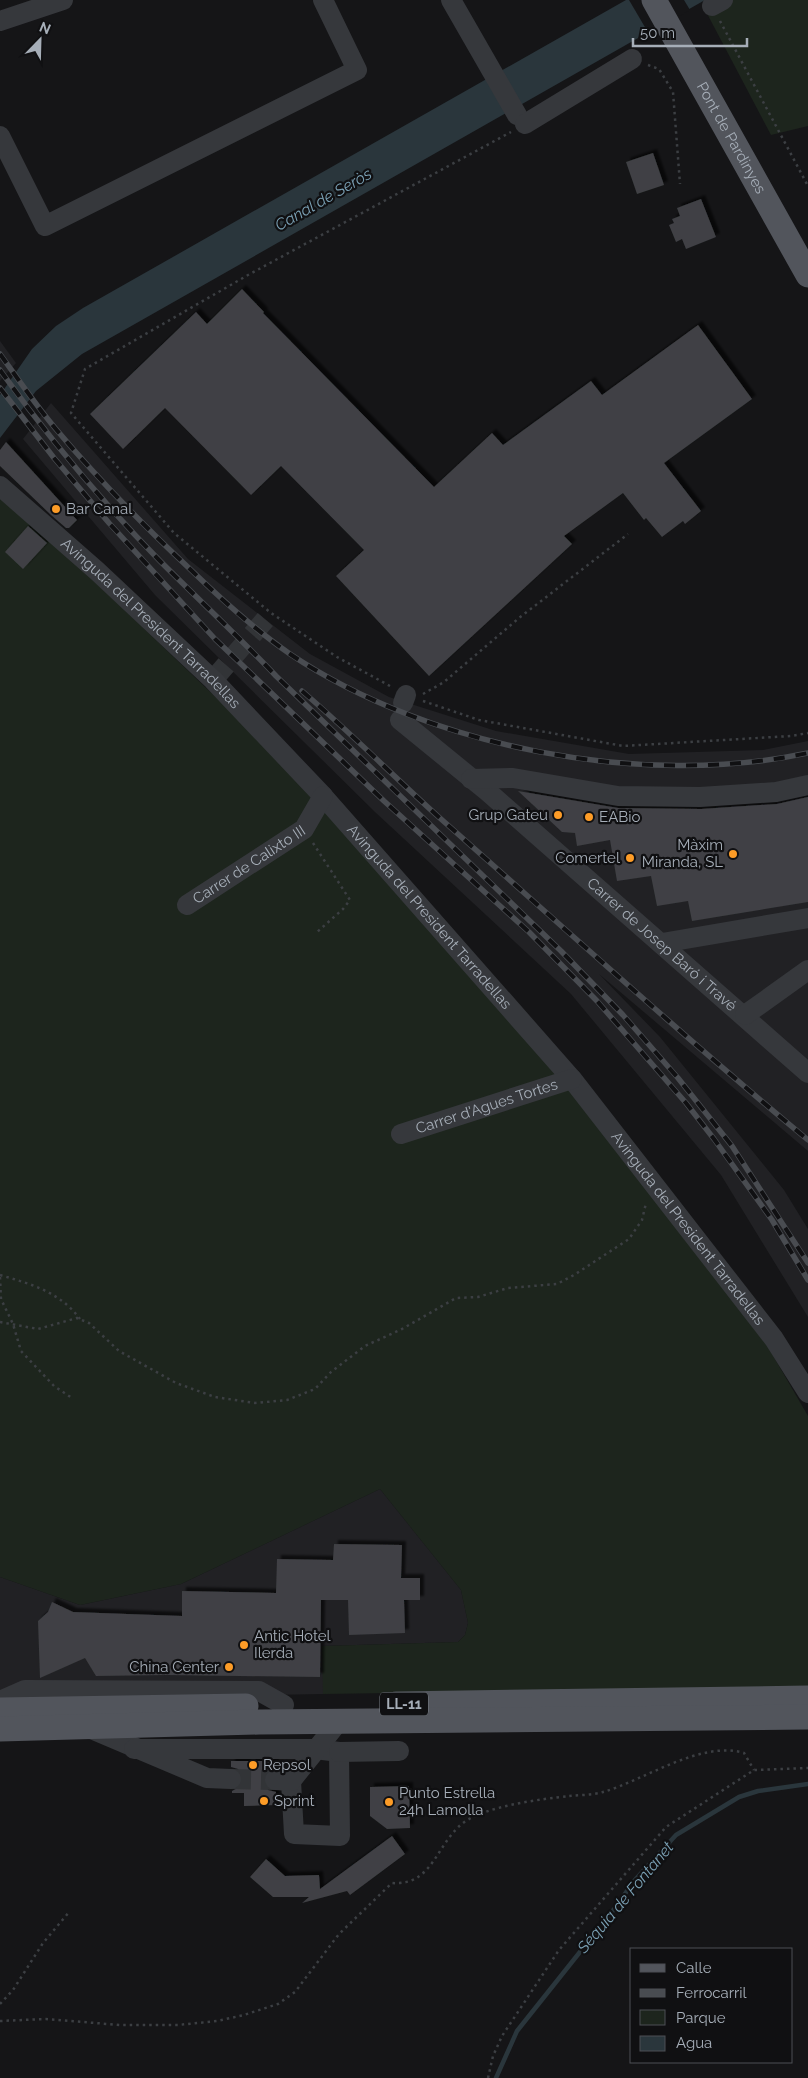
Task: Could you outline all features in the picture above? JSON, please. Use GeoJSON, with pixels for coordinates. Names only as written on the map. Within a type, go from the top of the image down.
{"type":"FeatureCollection","features":[{"type":"Feature","properties":{"kind":"main road","name":"Pont de Pardinyes"},"geometry":{"type":"LineString","coordinates":[[654,0],[808,275]]}},
{"type":"Feature","properties":{"kind":"main road","name":"LL-11"},"geometry":{"type":"LineString","coordinates":[[0,1710],[808,1698]]}},
{"type":"Feature","properties":{"kind":"main road","name":"LL-11"},"geometry":{"type":"LineString","coordinates":[[0,1730],[339,1721],[808,1717]]}},
{"type":"Feature","properties":{"kind":"street"},"geometry":{"type":"LineString","coordinates":[[0,21],[63,0]]}},
{"type":"Feature","properties":{"kind":"street"},"geometry":{"type":"LineString","coordinates":[[0,136],[45,226],[357,70],[323,0]]}},
{"type":"Feature","properties":{"kind":"street"},"geometry":{"type":"LineString","coordinates":[[450,0],[489,69],[521,120],[632,59]]}},
{"type":"Feature","properties":{"kind":"street","name":"Avinguda del President Tarradellas"},"geometry":{"type":"LineString","coordinates":[[0,486],[97,571],[213,680],[323,796],[572,1079],[774,1338],[808,1393]]}},
{"type":"Feature","properties":{"kind":"street","name":"Carrer de Josep Baró i Travé"},"geometry":{"type":"LineString","coordinates":[[403,706],[471,779],[662,943],[808,1073]]}},
{"type":"Feature","properties":{"kind":"street"},"geometry":{"type":"LineString","coordinates":[[471,779],[513,778],[618,796],[700,797],[776,792],[808,785]]}},
{"type":"Feature","properties":{"kind":"street","name":"Carrer de Calixto III"},"geometry":{"type":"LineString","coordinates":[[187,905],[304,829],[323,796]]}},
{"type":"Feature","properties":{"kind":"street"},"geometry":{"type":"LineString","coordinates":[[662,943],[808,918]]}},
{"type":"Feature","properties":{"kind":"street"},"geometry":{"type":"LineString","coordinates":[[745,1016],[808,970]]}},
{"type":"Feature","properties":{"kind":"street","name":"Carrer d'Agues Tortes"},"geometry":{"type":"LineString","coordinates":[[402,1134],[572,1079]]}},
{"type":"Feature","properties":{"kind":"street"},"geometry":{"type":"LineString","coordinates":[[0,1701],[25,1690],[259,1691],[284,1705]]}},
{"type":"Feature","properties":{"kind":"street"},"geometry":{"type":"LineString","coordinates":[[339,1721],[315,1749],[283,1781],[294,1834],[340,1836],[339,1752]]}},
{"type":"Feature","properties":{"kind":"street"},"geometry":{"type":"LineString","coordinates":[[89,1728],[134,1749],[207,1778],[231,1779]]}},
{"type":"Feature","properties":{"kind":"street"},"geometry":{"type":"LineString","coordinates":[[134,1749],[315,1749],[339,1752],[399,1752]]}},
{"type":"Feature","properties":{"kind":"path"},"geometry":{"type":"LineString","coordinates":[[718,3],[808,186]]}},
{"type":"Feature","properties":{"kind":"path"},"geometry":{"type":"LineString","coordinates":[[632,59],[659,69],[674,92],[680,184]]}},
{"type":"Feature","properties":{"kind":"path"},"geometry":{"type":"LineString","coordinates":[[403,706],[337,657],[271,613],[174,533],[71,413],[85,369],[521,120]]}},
{"type":"Feature","properties":{"kind":"path"},"geometry":{"type":"LineString","coordinates":[[628,534],[519,618],[444,682],[415,698],[479,720],[623,746],[791,736],[808,733]]}},
{"type":"Feature","properties":{"kind":"path"},"geometry":{"type":"LineString","coordinates":[[304,829],[350,900],[343,909],[316,933]]}},
{"type":"Feature","properties":{"kind":"path"},"geometry":{"type":"LineString","coordinates":[[0,1322],[38,1329],[76,1318],[89,1323],[118,1351],[176,1383],[215,1396],[255,1403],[287,1400],[315,1389],[331,1372],[365,1346],[456,1298],[478,1297],[508,1288],[556,1284],[574,1275],[629,1239],[642,1220],[651,1180]]}},
{"type":"Feature","properties":{"kind":"path"},"geometry":{"type":"LineString","coordinates":[[72,1398],[54,1386],[22,1352],[13,1324],[1,1299],[0,1276],[37,1286],[55,1295],[72,1308],[80,1320]]}},
{"type":"Feature","properties":{"kind":"path"},"geometry":{"type":"LineString","coordinates":[[0,2021],[46,2019],[160,2026],[217,2021],[278,2004],[295,1992],[339,1934],[373,1900],[392,1882],[405,1884],[422,1875],[451,1834],[464,1822],[477,1815],[512,1805],[603,1792],[707,1752],[732,1750],[744,1753],[754,1770]]}},
{"type":"Feature","properties":{"kind":"path"},"geometry":{"type":"LineString","coordinates":[[488,2078],[493,2056],[502,2036],[559,1950],[666,1827],[754,1770],[808,1768]]}},
{"type":"Feature","properties":{"kind":"path"},"geometry":{"type":"LineString","coordinates":[[0,2004],[13,1990],[43,1943],[70,1911]]}},
{"type":"Feature","properties":{"kind":"shaded area"},"geometry":{"type":"Polygon","coordinates":[[[0,341],[16,363],[0,381],[0,341]]]}},
{"type":"Feature","properties":{"kind":"shaded area"},"geometry":{"type":"Polygon","coordinates":[[[51,403],[188,559],[310,654],[389,697],[496,731],[629,754],[763,750],[808,741],[808,1151],[599,974],[660,1037],[784,1190],[808,1229],[808,1317],[721,1175],[571,994],[375,812],[155,595],[23,439],[51,403]]]}},
{"type":"Feature","properties":{"kind":"shaded area"},"geometry":{"type":"Polygon","coordinates":[[[380,1489],[461,1590],[468,1623],[465,1635],[458,1642],[323,1646],[323,1694],[0,1699],[0,1577],[80,1605],[181,1584],[380,1489]]]}},
{"type":"Feature","properties":{"kind":"green space"},"geometry":{"type":"Polygon","coordinates":[[[709,0],[808,0],[808,126],[771,135],[702,4],[709,0]]]}},
{"type":"Feature","properties":{"kind":"green space"},"geometry":{"type":"Polygon","coordinates":[[[0,491],[274,753],[572,1087],[768,1347],[808,1416],[808,1687],[323,1694],[322,1646],[458,1642],[465,1635],[468,1623],[461,1590],[380,1489],[181,1584],[80,1605],[0,1577],[0,491]]]}},
{"type":"Feature","properties":{"kind":"water","name":"Canal de Seròs"},"geometry":{"type":"Polygon","coordinates":[[[626,0],[705,0],[82,354],[36,391],[0,438],[0,395],[32,349],[56,326],[83,308],[626,0]]]}},
{"type":"Feature","properties":{"kind":"pier"},"geometry":{"type":"Polygon","coordinates":[[[629,0],[684,0],[690,10],[649,34],[629,0]]]}},
{"type":"Feature","properties":{"kind":"building"},"geometry":{"type":"Polygon","coordinates":[[[653,153],[664,185],[637,194],[626,162],[653,153]]]}},
{"type":"Feature","properties":{"kind":"building"},"geometry":{"type":"Polygon","coordinates":[[[701,199],[716,237],[686,249],[682,239],[676,242],[669,225],[674,223],[672,219],[680,216],[677,208],[701,199]]]}},
{"type":"Feature","properties":{"kind":"building"},"geometry":{"type":"Polygon","coordinates":[[[242,289],[263,313],[434,487],[492,433],[503,445],[591,381],[602,395],[698,325],[752,399],[664,463],[701,511],[685,524],[683,521],[662,537],[646,518],[644,520],[623,493],[564,536],[572,544],[429,676],[336,576],[364,550],[281,466],[251,495],[165,408],[123,449],[90,414],[196,312],[207,324],[242,289]]]}},
{"type":"Feature","properties":{"kind":"building"},"geometry":{"type":"Polygon","coordinates":[[[6,442],[77,520],[69,528],[66,528],[51,515],[0,466],[0,450],[6,442]]]}},
{"type":"Feature","properties":{"kind":"building"},"geometry":{"type":"Polygon","coordinates":[[[28,526],[47,543],[23,569],[5,552],[28,526]]]}},
{"type":"Feature","properties":{"kind":"building"},"geometry":{"type":"Polygon","coordinates":[[[518,791],[618,808],[701,809],[777,804],[808,797],[808,902],[692,921],[688,901],[657,906],[651,876],[617,881],[610,840],[577,846],[575,833],[562,832],[518,791]]]}},
{"type":"Feature","properties":{"kind":"building"},"geometry":{"type":"Polygon","coordinates":[[[334,1544],[402,1545],[401,1578],[420,1578],[420,1600],[404,1600],[405,1633],[349,1635],[348,1600],[321,1600],[320,1677],[96,1676],[85,1658],[40,1678],[38,1621],[48,1612],[52,1602],[73,1612],[182,1616],[182,1591],[276,1593],[277,1559],[333,1560],[334,1544]]]}},
{"type":"Feature","properties":{"kind":"building"},"geometry":{"type":"Polygon","coordinates":[[[231,1761],[275,1761],[275,1768],[265,1773],[263,1780],[268,1790],[276,1792],[276,1805],[244,1806],[244,1793],[232,1793],[232,1791],[241,1786],[243,1779],[238,1769],[231,1767],[231,1761]]]}},
{"type":"Feature","properties":{"kind":"building","name":"Punto Estrella 24h Lamolla"},"geometry":{"type":"Polygon","coordinates":[[[409,1786],[410,1828],[387,1829],[370,1816],[370,1787],[409,1786]]]}},
{"type":"Feature","properties":{"kind":"building"},"geometry":{"type":"Polygon","coordinates":[[[392,1836],[405,1854],[350,1895],[347,1891],[302,1903],[309,1897],[273,1897],[250,1877],[266,1859],[285,1876],[319,1875],[320,1889],[392,1836]]]}},
{"type":"Feature","properties":{"kind":"waterway","name":"Séquia de Fontanet"},"geometry":{"type":"LineString","coordinates":[[496,2078],[517,2031],[615,1908],[634,1881],[676,1835],[739,1797],[758,1791],[808,1784]]}},
{"type":"Feature","properties":{"kind":"tunnel"},"geometry":{"type":"LineString","coordinates":[[213,680],[271,613]]}},
{"type":"Feature","properties":{"kind":"tunnel"},"geometry":{"type":"LineString","coordinates":[[231,1779],[275,1780]]}},
{"type":"Feature","properties":{"kind":"railway"},"geometry":{"type":"LineString","coordinates":[[0,354],[40,410],[71,447],[173,553],[226,603],[264,635],[290,654],[346,687],[407,714],[472,736],[540,752],[609,762],[677,766],[744,763],[808,753]]}},
{"type":"Feature","properties":{"kind":"railway"},"geometry":{"type":"LineString","coordinates":[[0,370],[77,469],[117,516],[160,561],[276,676],[561,951],[623,1015],[678,1078],[732,1146],[808,1263]]}},
{"type":"Feature","properties":{"kind":"railway"},"geometry":{"type":"LineString","coordinates":[[0,388],[54,458],[109,523],[215,639],[384,801],[529,932],[597,1001],[686,1103],[714,1139],[772,1220],[808,1280]]}},
{"type":"Feature","properties":{"kind":"railway"},"geometry":{"type":"LineString","coordinates":[[302,691],[441,819],[578,941],[808,1140]]}},
{"type":"Feature","properties":{"kind":"place","name":"Bar Canal"},"geometry":{"type":"Point","coordinates":[56,509]}},
{"type":"Feature","properties":{"kind":"place","name":"Grup Gateu"},"geometry":{"type":"Point","coordinates":[558,815]}},
{"type":"Feature","properties":{"kind":"place","name":"EABio"},"geometry":{"type":"Point","coordinates":[589,817]}},
{"type":"Feature","properties":{"kind":"place","name":"Màxim Miranda, SL"},"geometry":{"type":"Point","coordinates":[733,854]}},
{"type":"Feature","properties":{"kind":"place","name":"Comertel"},"geometry":{"type":"Point","coordinates":[630,858]}},
{"type":"Feature","properties":{"kind":"place","name":"Antic Hotel Ilerda"},"geometry":{"type":"Point","coordinates":[244,1645]}},
{"type":"Feature","properties":{"kind":"place","name":"China Center"},"geometry":{"type":"Point","coordinates":[229,1667]}},
{"type":"Feature","properties":{"kind":"place","name":"Repsol"},"geometry":{"type":"Point","coordinates":[253,1765]}},
{"type":"Feature","properties":{"kind":"place","name":"Sprint"},"geometry":{"type":"Point","coordinates":[264,1801]}},
{"type":"Feature","properties":{"kind":"place","name":"Punto Estrella 24h Lamolla"},"geometry":{"type":"Point","coordinates":[389,1802]}}]}
